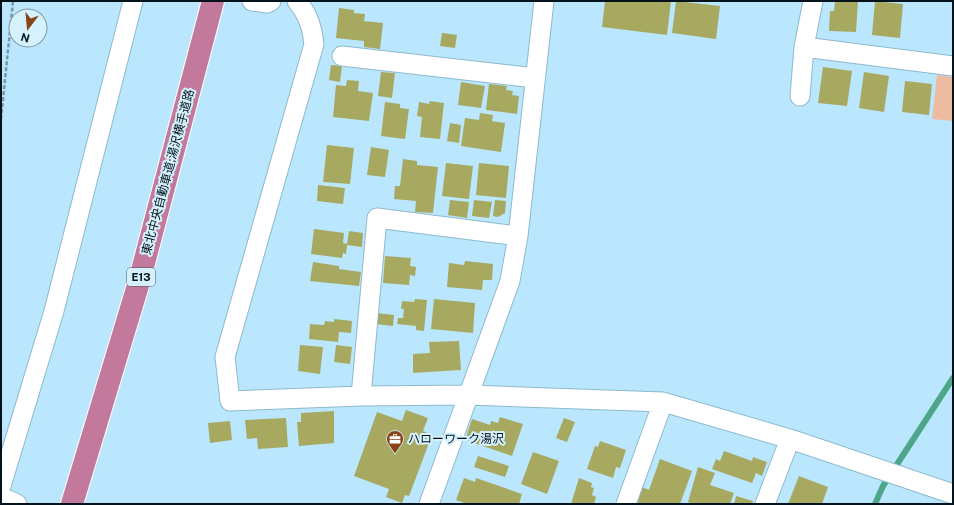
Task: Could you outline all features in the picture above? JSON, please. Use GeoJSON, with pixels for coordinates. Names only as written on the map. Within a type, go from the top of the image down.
{"type":"FeatureCollection","features":[{"type":"Feature","properties":{"kind":"highway","name":"東北中央自動車道;湯沢横手道路"},"geometry":{"type":"LineString","coordinates":[[72,504],[139,282],[213,1]]}},
{"type":"Feature","properties":{"kind":"street"},"geometry":{"type":"LineString","coordinates":[[1,486],[54,311],[133,1]]}},
{"type":"Feature","properties":{"kind":"street"},"geometry":{"type":"LineString","coordinates":[[252,1],[267,3],[271,1]]}},
{"type":"Feature","properties":{"kind":"street"},"geometry":{"type":"LineString","coordinates":[[297,1],[304,9],[312,27],[314,44],[225,358],[230,401],[361,396],[469,395],[663,402],[790,439],[953,494]]}},
{"type":"Feature","properties":{"kind":"street"},"geometry":{"type":"LineString","coordinates":[[429,504],[510,281],[518,236],[544,1]]}},
{"type":"Feature","properties":{"kind":"street"},"geometry":{"type":"LineString","coordinates":[[800,96],[804,46],[813,1]]}},
{"type":"Feature","properties":{"kind":"street"},"geometry":{"type":"LineString","coordinates":[[804,46],[953,66]]}},
{"type":"Feature","properties":{"kind":"street"},"geometry":{"type":"LineString","coordinates":[[342,56],[535,78]]}},
{"type":"Feature","properties":{"kind":"street"},"geometry":{"type":"LineString","coordinates":[[361,396],[377,218],[518,236]]}},
{"type":"Feature","properties":{"kind":"street"},"geometry":{"type":"LineString","coordinates":[[626,504],[663,402]]}},
{"type":"Feature","properties":{"kind":"street"},"geometry":{"type":"LineString","coordinates":[[765,504],[790,439]]}},
{"type":"Feature","properties":{"kind":"street"},"geometry":{"type":"LineString","coordinates":[[1,497],[17,504]]}},
{"type":"Feature","properties":{"kind":"path"},"geometry":{"type":"LineString","coordinates":[[1,119],[13,1]]}},
{"type":"Feature","properties":{"kind":"shaded area"},"geometry":{"type":"Polygon","coordinates":[[[937,75],[953,77],[953,121],[932,119],[937,75]]]}},
{"type":"Feature","properties":{"kind":"building"},"geometry":{"type":"Polygon","coordinates":[[[605,1],[671,1],[667,35],[602,27],[605,1]]]}},
{"type":"Feature","properties":{"kind":"building"},"geometry":{"type":"Polygon","coordinates":[[[676,1],[720,6],[716,39],[672,33],[676,1]]]}},
{"type":"Feature","properties":{"kind":"building"},"geometry":{"type":"Polygon","coordinates":[[[835,1],[858,1],[856,32],[829,31],[830,11],[834,11],[835,1]]]}},
{"type":"Feature","properties":{"kind":"building"},"geometry":{"type":"Polygon","coordinates":[[[875,1],[903,4],[900,38],[872,35],[875,1]]]}},
{"type":"Feature","properties":{"kind":"building"},"geometry":{"type":"Polygon","coordinates":[[[339,8],[354,10],[354,13],[365,14],[364,21],[383,23],[380,49],[364,47],[364,41],[336,38],[339,8]]]}},
{"type":"Feature","properties":{"kind":"building"},"geometry":{"type":"Polygon","coordinates":[[[442,33],[457,35],[455,48],[440,46],[442,33]]]}},
{"type":"Feature","properties":{"kind":"building"},"geometry":{"type":"Polygon","coordinates":[[[331,65],[342,66],[340,82],[329,80],[331,65]]]}},
{"type":"Feature","properties":{"kind":"building"},"geometry":{"type":"Polygon","coordinates":[[[823,67],[852,71],[847,106],[818,103],[823,67]]]}},
{"type":"Feature","properties":{"kind":"building"},"geometry":{"type":"Polygon","coordinates":[[[381,72],[395,73],[392,98],[378,96],[381,72]]]}},
{"type":"Feature","properties":{"kind":"building"},"geometry":{"type":"Polygon","coordinates":[[[864,72],[889,76],[884,112],[859,108],[864,72]]]}},
{"type":"Feature","properties":{"kind":"building"},"geometry":{"type":"Polygon","coordinates":[[[347,80],[359,81],[358,91],[373,93],[369,121],[333,117],[336,85],[346,86],[347,80]]]}},
{"type":"Feature","properties":{"kind":"building"},"geometry":{"type":"Polygon","coordinates":[[[905,81],[932,84],[929,115],[902,112],[905,81]]]}},
{"type":"Feature","properties":{"kind":"building"},"geometry":{"type":"Polygon","coordinates":[[[461,82],[485,86],[481,108],[458,105],[461,82]]]}},
{"type":"Feature","properties":{"kind":"building"},"geometry":{"type":"Polygon","coordinates":[[[489,84],[507,86],[506,90],[513,91],[512,95],[519,96],[517,114],[486,110],[489,84]]]}},
{"type":"Feature","properties":{"kind":"building"},"geometry":{"type":"Polygon","coordinates":[[[430,101],[444,103],[440,139],[420,137],[422,117],[417,116],[419,102],[429,104],[430,101]]]}},
{"type":"Feature","properties":{"kind":"building"},"geometry":{"type":"Polygon","coordinates":[[[385,102],[400,104],[400,108],[409,109],[405,139],[381,136],[385,102]]]}},
{"type":"Feature","properties":{"kind":"building"},"geometry":{"type":"Polygon","coordinates":[[[480,113],[493,115],[492,121],[505,123],[501,152],[461,146],[465,118],[479,120],[480,113]]]}},
{"type":"Feature","properties":{"kind":"building"},"geometry":{"type":"Polygon","coordinates":[[[450,123],[461,125],[459,143],[447,141],[450,123]]]}},
{"type":"Feature","properties":{"kind":"building"},"geometry":{"type":"Polygon","coordinates":[[[327,145],[354,148],[350,184],[323,182],[327,145]]]}},
{"type":"Feature","properties":{"kind":"building"},"geometry":{"type":"Polygon","coordinates":[[[371,147],[389,150],[385,177],[367,175],[371,147]]]}},
{"type":"Feature","properties":{"kind":"building"},"geometry":{"type":"Polygon","coordinates":[[[403,159],[417,161],[417,165],[438,167],[433,213],[415,212],[416,201],[394,199],[395,186],[400,186],[403,159]]]}},
{"type":"Feature","properties":{"kind":"building"},"geometry":{"type":"Polygon","coordinates":[[[446,163],[473,166],[469,199],[442,196],[446,163]]]}},
{"type":"Feature","properties":{"kind":"building"},"geometry":{"type":"Polygon","coordinates":[[[479,163],[509,166],[506,198],[476,195],[479,163]]]}},
{"type":"Feature","properties":{"kind":"building"},"geometry":{"type":"Polygon","coordinates":[[[318,185],[345,188],[343,204],[317,201],[318,185]]]}},
{"type":"Feature","properties":{"kind":"building"},"geometry":{"type":"Polygon","coordinates":[[[450,200],[469,202],[467,218],[448,215],[450,200]]]}},
{"type":"Feature","properties":{"kind":"building"},"geometry":{"type":"Polygon","coordinates":[[[474,200],[492,202],[489,218],[472,216],[474,200]]]}},
{"type":"Feature","properties":{"kind":"building"},"geometry":{"type":"Polygon","coordinates":[[[495,200],[506,201],[505,213],[498,217],[493,216],[495,200]]]}},
{"type":"Feature","properties":{"kind":"building"},"geometry":{"type":"Polygon","coordinates":[[[314,229],[344,233],[343,243],[347,244],[349,231],[363,233],[362,247],[347,245],[346,254],[343,253],[342,258],[311,254],[314,229]]]}},
{"type":"Feature","properties":{"kind":"building"},"geometry":{"type":"Polygon","coordinates":[[[385,256],[411,258],[410,266],[416,267],[415,276],[410,275],[409,285],[383,283],[385,256]]]}},
{"type":"Feature","properties":{"kind":"building"},"geometry":{"type":"Polygon","coordinates":[[[465,261],[493,264],[492,280],[483,280],[482,290],[447,287],[449,263],[464,265],[465,261]]]}},
{"type":"Feature","properties":{"kind":"building"},"geometry":{"type":"Polygon","coordinates":[[[313,262],[339,266],[339,269],[361,272],[359,286],[310,281],[313,262]]]}},
{"type":"Feature","properties":{"kind":"building"},"geometry":{"type":"Polygon","coordinates":[[[415,299],[427,300],[424,331],[416,330],[416,326],[397,324],[398,318],[403,318],[404,309],[401,309],[402,301],[414,302],[415,299]]]}},
{"type":"Feature","properties":{"kind":"building"},"geometry":{"type":"Polygon","coordinates":[[[434,299],[475,303],[473,333],[431,329],[434,299]]]}},
{"type":"Feature","properties":{"kind":"building"},"geometry":{"type":"Polygon","coordinates":[[[377,313],[394,315],[393,326],[376,324],[377,313]]]}},
{"type":"Feature","properties":{"kind":"building"},"geometry":{"type":"Polygon","coordinates":[[[334,319],[352,321],[351,333],[339,332],[338,342],[309,339],[310,324],[324,325],[325,321],[334,322],[334,319]]]}},
{"type":"Feature","properties":{"kind":"building"},"geometry":{"type":"Polygon","coordinates":[[[459,341],[461,370],[413,373],[413,354],[430,353],[429,342],[459,341]]]}},
{"type":"Feature","properties":{"kind":"building"},"geometry":{"type":"Polygon","coordinates":[[[300,345],[323,347],[320,374],[298,371],[300,345]]]}},
{"type":"Feature","properties":{"kind":"building"},"geometry":{"type":"Polygon","coordinates":[[[336,345],[352,347],[350,364],[334,362],[336,345]]]}},
{"type":"Feature","properties":{"kind":"building"},"geometry":{"type":"Polygon","coordinates":[[[406,410],[428,418],[423,431],[432,435],[409,496],[405,495],[402,503],[386,497],[389,489],[354,476],[377,412],[402,421],[406,410]]]}},
{"type":"Feature","properties":{"kind":"building"},"geometry":{"type":"Polygon","coordinates":[[[334,411],[334,443],[299,446],[297,422],[301,422],[301,413],[334,411]]]}},
{"type":"Feature","properties":{"kind":"building"},"geometry":{"type":"Polygon","coordinates":[[[500,417],[523,424],[512,456],[465,440],[472,419],[490,425],[491,421],[498,423],[500,417]]]}},
{"type":"Feature","properties":{"kind":"building"},"geometry":{"type":"Polygon","coordinates":[[[286,418],[288,447],[258,449],[257,438],[247,439],[245,420],[286,418]]]}},
{"type":"Feature","properties":{"kind":"building"},"geometry":{"type":"Polygon","coordinates":[[[564,418],[575,422],[567,442],[556,438],[564,418]]]}},
{"type":"Feature","properties":{"kind":"building"},"geometry":{"type":"Polygon","coordinates":[[[230,421],[232,440],[210,443],[208,423],[230,421]]]}},
{"type":"Feature","properties":{"kind":"building"},"geometry":{"type":"Polygon","coordinates":[[[600,441],[626,450],[620,468],[616,467],[613,478],[587,469],[595,446],[598,447],[600,441]]]}},
{"type":"Feature","properties":{"kind":"building"},"geometry":{"type":"Polygon","coordinates":[[[724,451],[752,461],[753,457],[767,462],[762,476],[756,473],[752,483],[712,469],[716,459],[720,461],[724,451]]]}},
{"type":"Feature","properties":{"kind":"building"},"geometry":{"type":"Polygon","coordinates":[[[533,452],[559,461],[547,494],[521,484],[533,452]]]}},
{"type":"Feature","properties":{"kind":"building"},"geometry":{"type":"Polygon","coordinates":[[[478,456],[509,466],[505,477],[474,467],[478,456]]]}},
{"type":"Feature","properties":{"kind":"building"},"geometry":{"type":"Polygon","coordinates":[[[660,459],[692,471],[680,504],[643,504],[636,502],[642,487],[649,490],[660,459]]]}},
{"type":"Feature","properties":{"kind":"building"},"geometry":{"type":"Polygon","coordinates":[[[698,467],[715,473],[710,485],[734,493],[730,504],[693,504],[688,502],[698,467]]]}},
{"type":"Feature","properties":{"kind":"building"},"geometry":{"type":"Polygon","coordinates":[[[799,476],[828,487],[822,504],[788,504],[799,476]]]}},
{"type":"Feature","properties":{"kind":"building"},"geometry":{"type":"Polygon","coordinates":[[[464,478],[475,482],[476,478],[522,494],[519,504],[467,504],[456,500],[464,478]]]}},
{"type":"Feature","properties":{"kind":"building"},"geometry":{"type":"Polygon","coordinates":[[[579,478],[592,483],[591,487],[594,488],[592,495],[596,497],[594,504],[571,504],[579,478]]]}},
{"type":"Feature","properties":{"kind":"building"},"geometry":{"type":"Polygon","coordinates":[[[736,496],[753,501],[752,504],[734,504],[736,496]]]}},
{"type":"Feature","properties":{"kind":"waterway"},"geometry":{"type":"LineString","coordinates":[[875,504],[883,486],[953,378]]}},
{"type":"Feature","properties":{"kind":"place","name":"ハローワーク湯沢"},"geometry":{"type":"Point","coordinates":[395,454]}}]}
